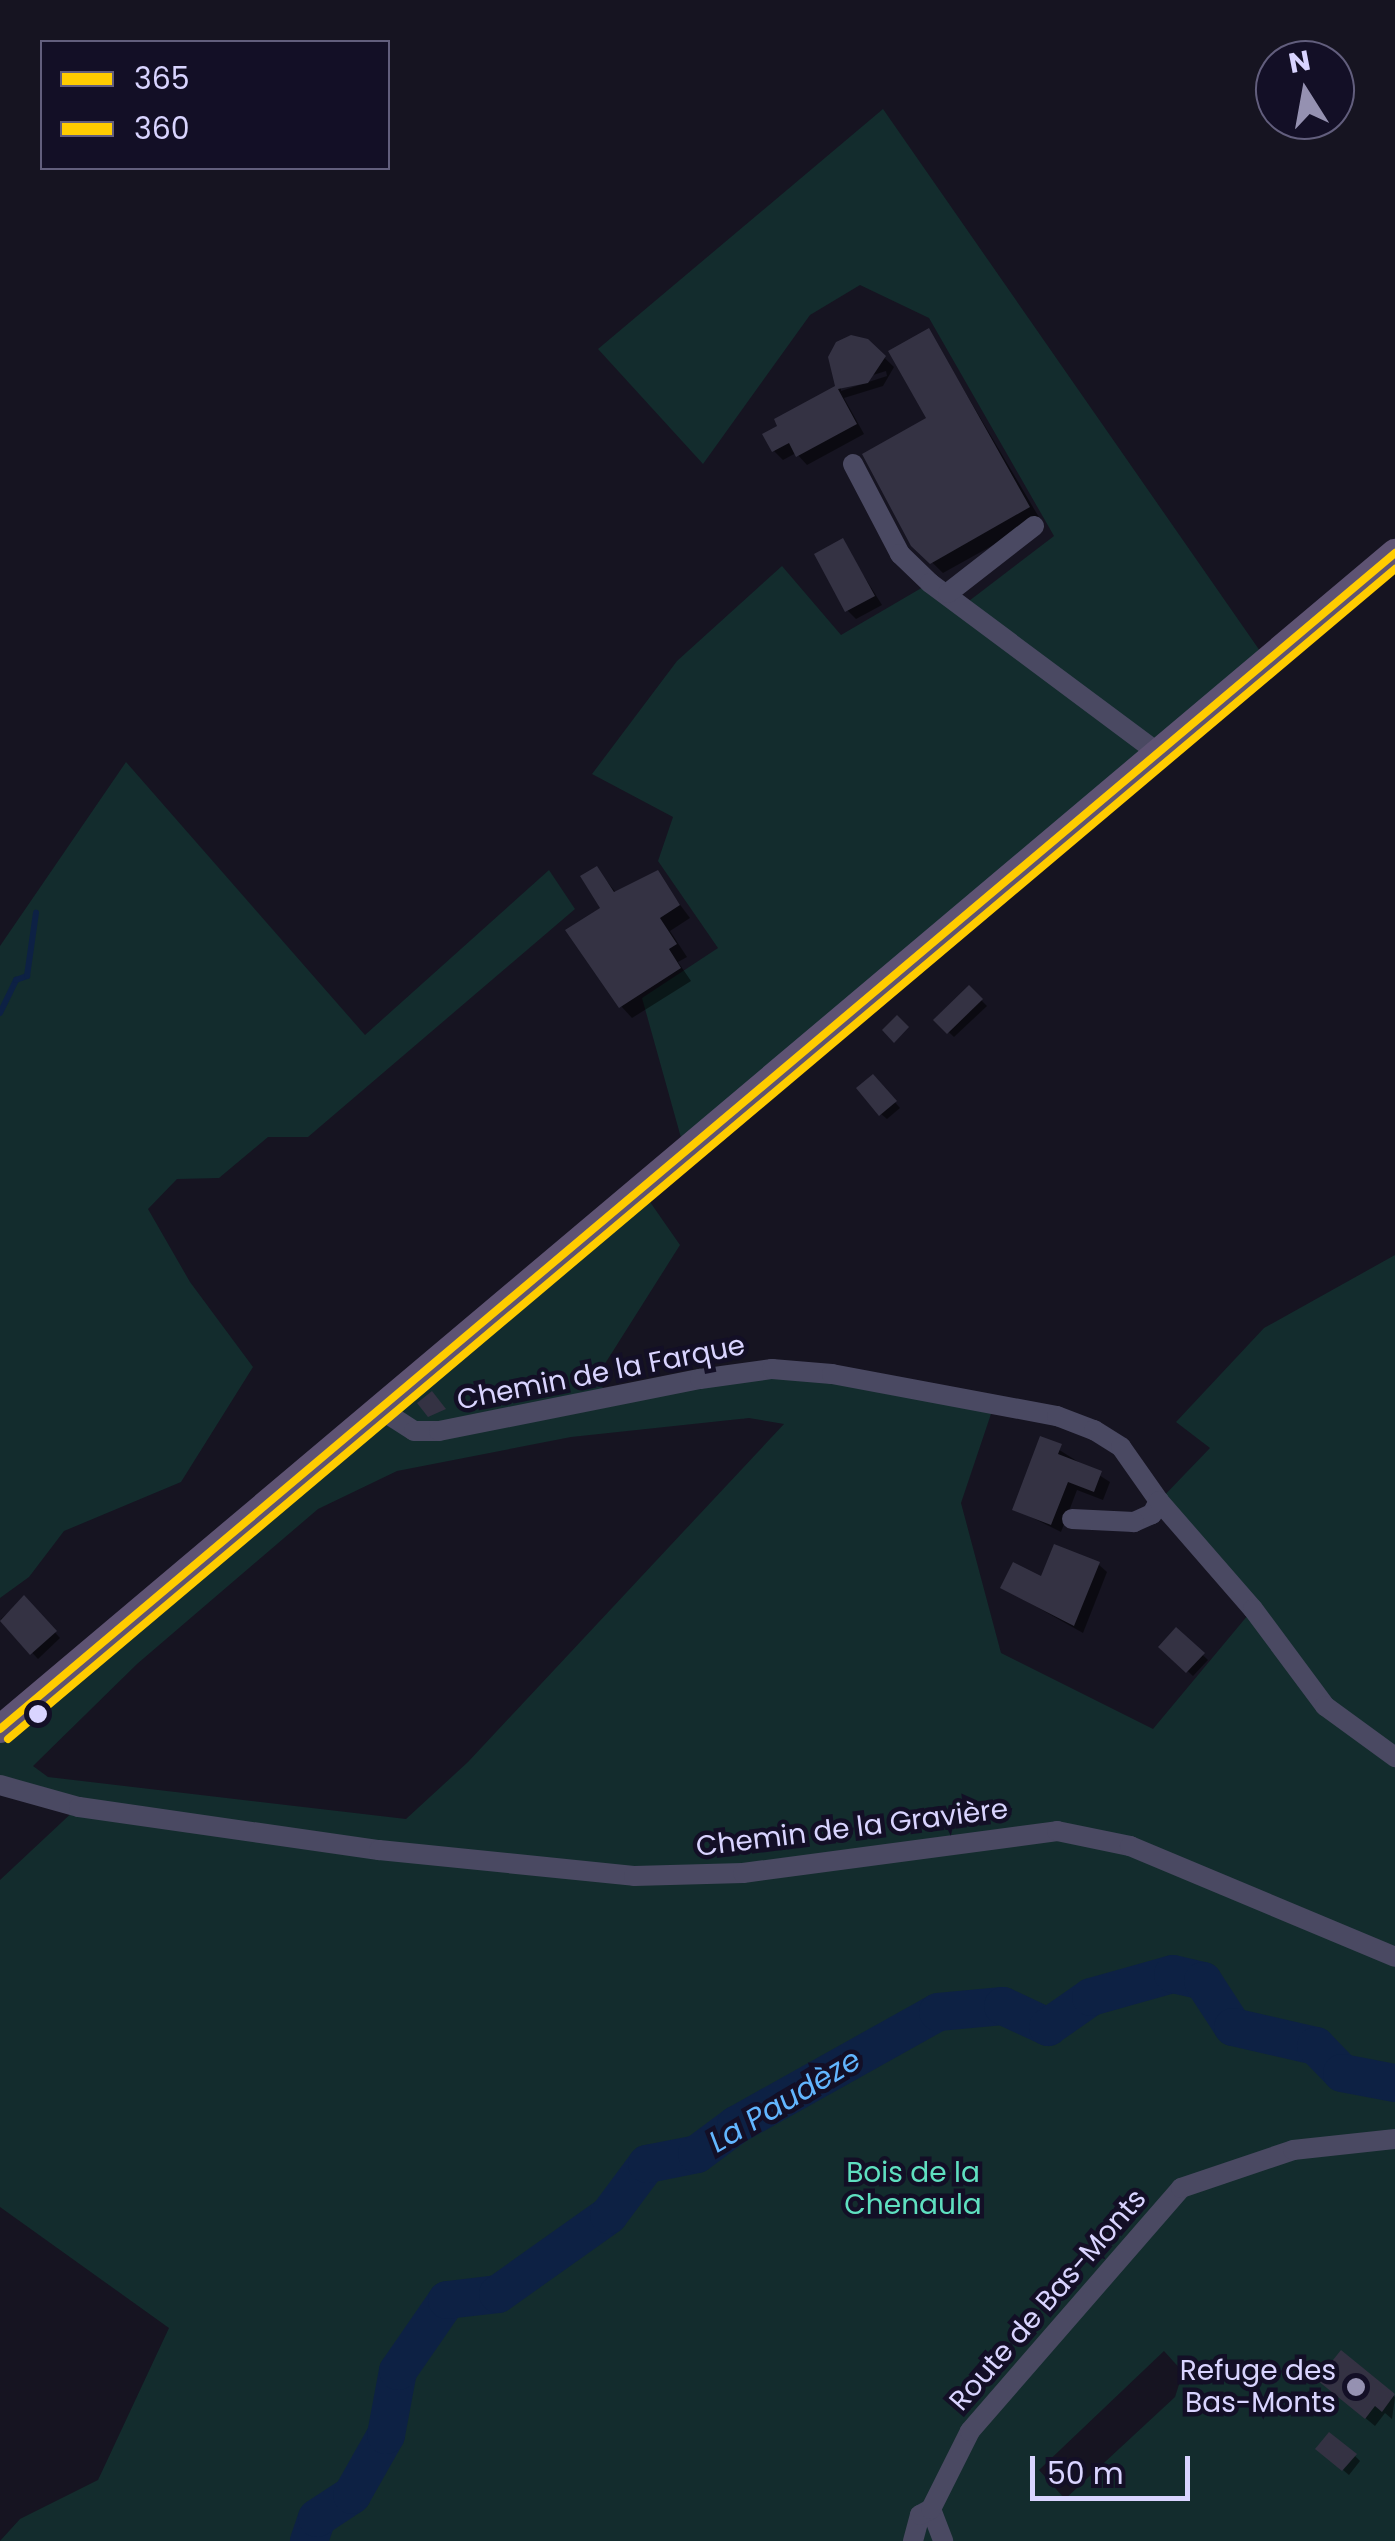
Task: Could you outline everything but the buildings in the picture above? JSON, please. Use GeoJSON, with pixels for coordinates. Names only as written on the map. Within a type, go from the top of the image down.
{"type":"FeatureCollection","features":[{"type":"Feature","properties":{"kind":"main road"},"geometry":{"type":"LineString","coordinates":[[0,1729],[1395,553]]}},
{"type":"Feature","properties":{"kind":"street"},"geometry":{"type":"LineString","coordinates":[[852,464],[900,554],[1157,752]]}},
{"type":"Feature","properties":{"kind":"street"},"geometry":{"type":"LineString","coordinates":[[948,593],[1034,526]]}},
{"type":"Feature","properties":{"kind":"street","name":"Chemin de la Farque"},"geometry":{"type":"LineString","coordinates":[[380,1410],[414,1430],[439,1431],[700,1379],[804,1370],[1058,1416],[1121,1447],[1159,1501],[1253,1609],[1325,1706],[1395,1756]]}},
{"type":"Feature","properties":{"kind":"street"},"geometry":{"type":"LineString","coordinates":[[1072,1519],[1134,1522],[1152,1514],[1159,1501]]}},
{"type":"Feature","properties":{"kind":"street","name":"Chemin de la Gravière"},"geometry":{"type":"LineString","coordinates":[[0,1784],[78,1806],[448,1860],[616,1876],[743,1874],[1056,1831],[1130,1846],[1395,1957]]}},
{"type":"Feature","properties":{"kind":"street","name":"Route de Bas-Monts"},"geometry":{"type":"LineString","coordinates":[[913,2541],[920,2515],[930,2509],[970,2432],[1181,2188],[1292,2150],[1395,2139]]}},
{"type":"Feature","properties":{"kind":"street"},"geometry":{"type":"LineString","coordinates":[[930,2509],[944,2541]]}},
{"type":"Feature","properties":{"kind":"green space"},"geometry":{"type":"Polygon","coordinates":[[[883,109],[1267,661],[685,1152],[642,998],[718,948],[658,861],[673,817],[592,774],[677,661],[782,566],[841,635],[930,583],[965,604],[1054,536],[929,318],[860,285],[810,315],[703,464],[598,349],[883,109]]]}},
{"type":"Feature","properties":{"kind":"green space"},"geometry":{"type":"Polygon","coordinates":[[[126,762],[365,1035],[549,870],[575,909],[308,1137],[268,1137],[219,1178],[177,1179],[148,1209],[190,1282],[253,1367],[181,1482],[64,1531],[29,1577],[0,1598],[0,946],[126,762]]]}},
{"type":"Feature","properties":{"kind":"green space","name":"Bois de la Chenaula"},"geometry":{"type":"Polygon","coordinates":[[[641,1189],[680,1245],[601,1370],[604,1401],[772,1369],[994,1405],[961,1503],[1001,1653],[1153,1729],[1253,1609],[1159,1501],[1210,1448],[1176,1422],[1264,1328],[1395,1255],[1395,2541],[0,2541],[20,2519],[98,2480],[169,2328],[0,2207],[0,1880],[78,1807],[0,1785],[0,1729],[641,1189]],[[749,1418],[571,1437],[397,1471],[318,1509],[137,1664],[33,1766],[48,1777],[406,1819],[468,1762],[784,1424],[749,1418]],[[1164,2351],[1039,2470],[1065,2499],[1175,2397],[1183,2372],[1164,2351]]]}},
{"type":"Feature","properties":{"kind":"waterway"},"geometry":{"type":"LineString","coordinates":[[0,1013],[16,980],[27,976],[36,913]]}},
{"type":"Feature","properties":{"kind":"waterway","name":"La Paudèze"},"geometry":{"type":"LineString","coordinates":[[309,2541],[317,2518],[352,2495],[386,2435],[398,2371],[447,2300],[498,2294],[609,2215],[647,2164],[697,2154],[736,2125],[938,2012],[1003,2006],[1048,2027],[1091,1997],[1173,1974],[1203,1981],[1233,2027],[1316,2046],[1342,2073],[1395,2083]]}},
{"type":"Feature","properties":{"kind":"transit line","name":"365"},"geometry":{"type":"LineString","coordinates":[[0,1729],[1395,553]]}},
{"type":"Feature","properties":{"kind":"transit line","name":"360"},"geometry":{"type":"LineString","coordinates":[[8,1739],[1395,569]]}},
{"type":"Feature","properties":{"kind":"place","name":"Refuge des Bas-Monts"},"geometry":{"type":"Point","coordinates":[1356,2387]}}]}
